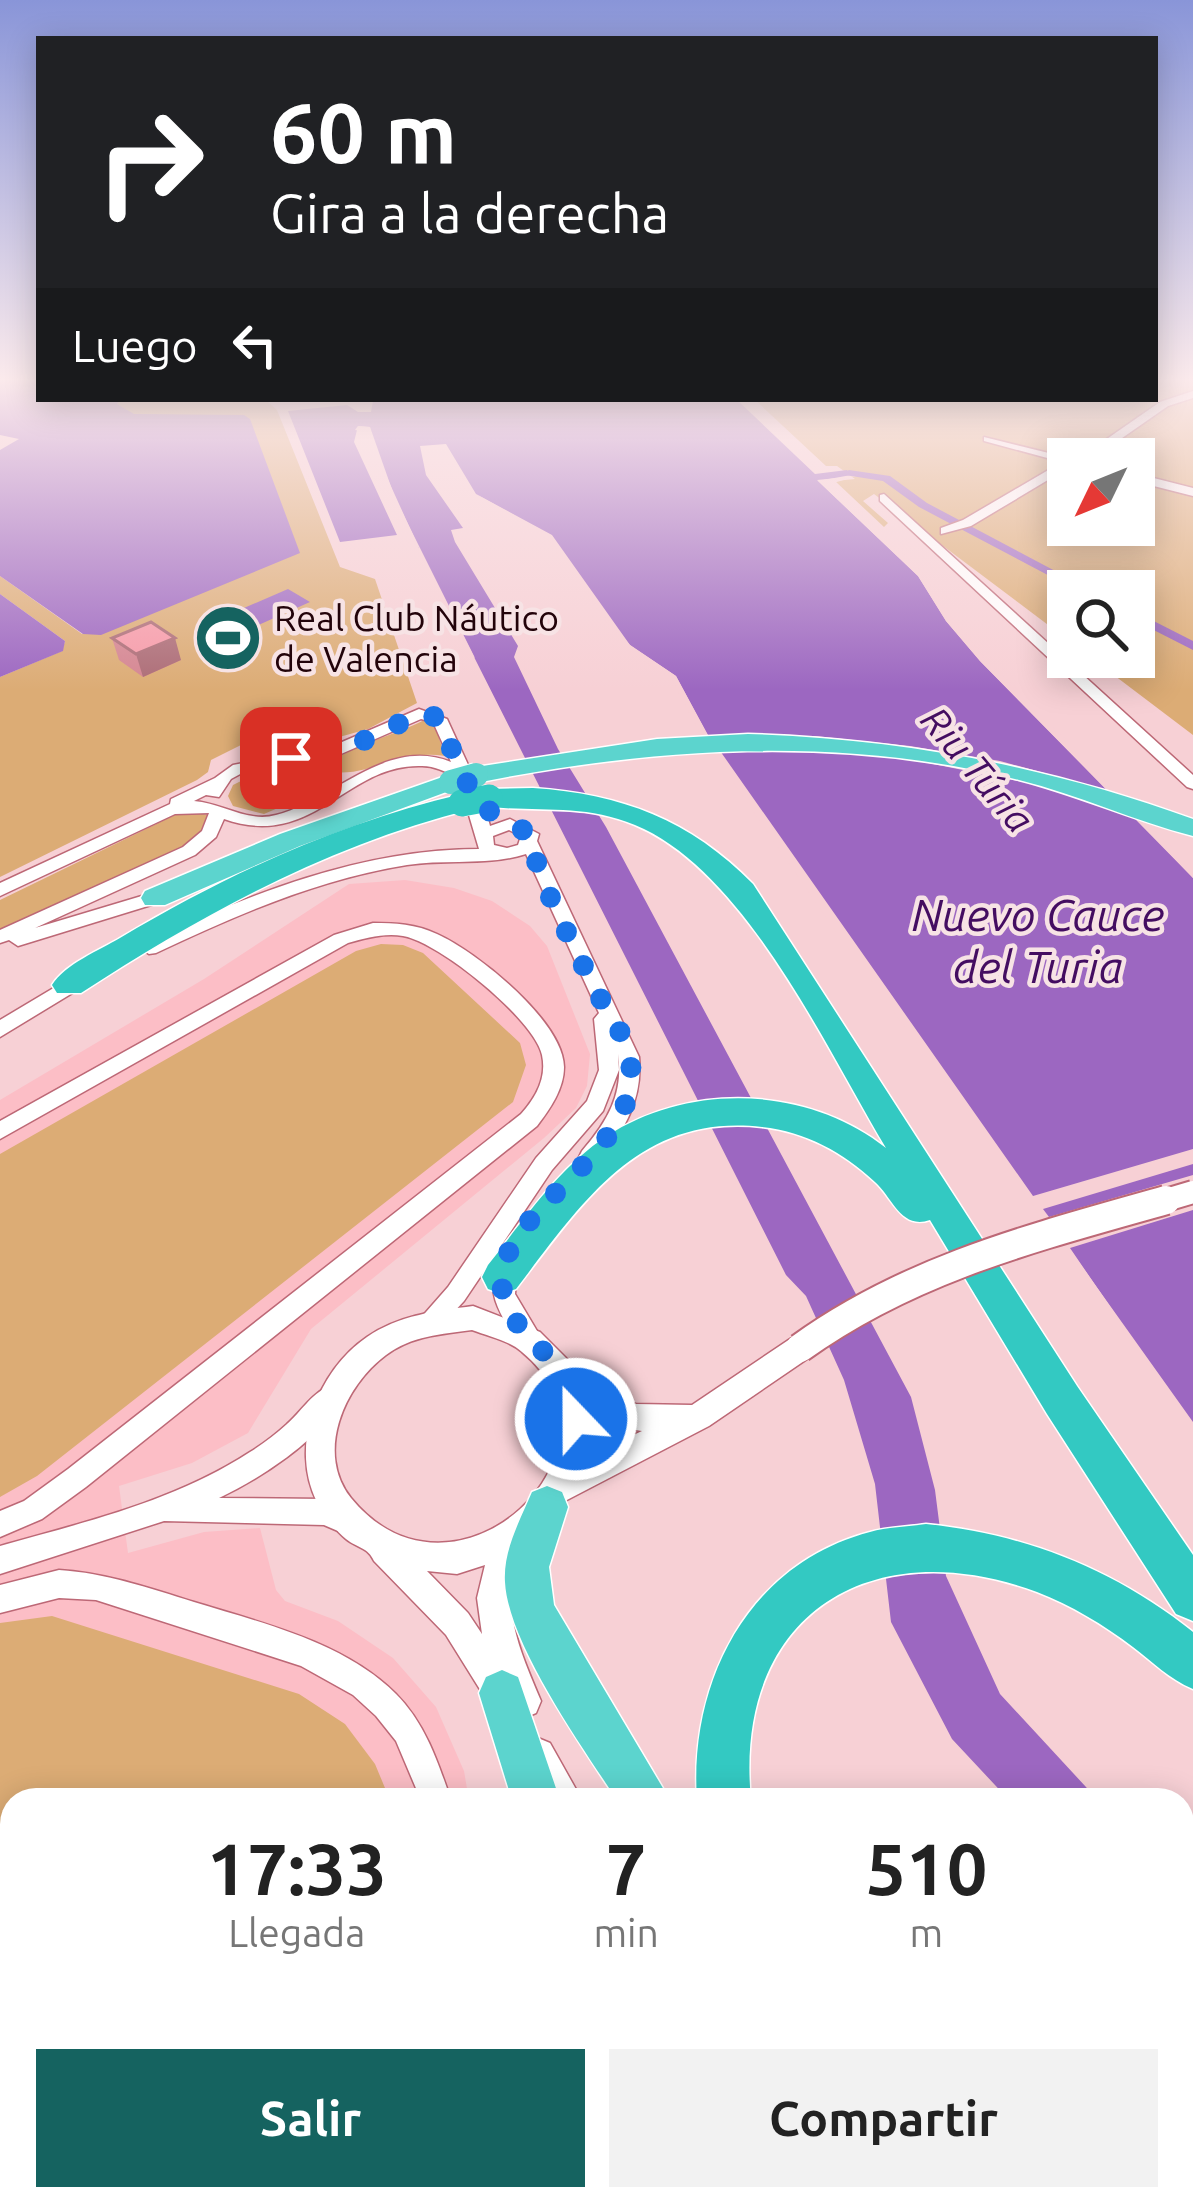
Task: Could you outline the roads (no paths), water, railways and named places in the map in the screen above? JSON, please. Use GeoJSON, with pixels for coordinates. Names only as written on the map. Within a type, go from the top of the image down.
{"type":"FeatureCollection","features":[{"type":"Feature","properties":{"kind":"highway"},"geometry":{"type":"LineString","coordinates":[[69,985],[207,899],[522,764],[584,753],[652,745],[788,741],[939,757],[1063,784],[1193,828]]}},
{"type":"Feature","properties":{"kind":"highway"},"geometry":{"type":"LineString","coordinates":[[155,898],[305,834],[470,789],[617,809],[663,826],[701,848],[753,902],[1062,1400],[1193,1601]]}},
{"type":"Feature","properties":{"kind":"highway"},"geometry":{"type":"LineString","coordinates":[[502,1276],[607,1158],[643,1133],[686,1117],[733,1112],[789,1118],[854,1143],[904,1186],[1030,1391],[1193,1601]]}},
{"type":"Feature","properties":{"kind":"highway"},"geometry":{"type":"LineString","coordinates":[[545,1508],[530,1552],[527,1590],[533,1609],[576,1690],[638,1788]]}},
{"type":"Feature","properties":{"kind":"highway"},"geometry":{"type":"LineString","coordinates":[[724,1788],[727,1713],[746,1655],[794,1595],[857,1558],[920,1548],[969,1551],[1046,1570],[1155,1631],[1193,1664]]}},
{"type":"Feature","properties":{"kind":"highway"},"geometry":{"type":"LineString","coordinates":[[502,1693],[549,1788]]}},
{"type":"Feature","properties":{"kind":"street"},"geometry":{"type":"LineString","coordinates":[[955,528],[1032,483]]}},
{"type":"Feature","properties":{"kind":"street"},"geometry":{"type":"LineString","coordinates":[[1158,483],[1193,492]]}},
{"type":"Feature","properties":{"kind":"street"},"geometry":{"type":"LineString","coordinates":[[884,498],[1191,784]]}},
{"type":"Feature","properties":{"kind":"street"},"geometry":{"type":"LineString","coordinates":[[311,773],[328,755],[419,714],[439,719],[470,789],[485,845],[549,887]]}},
{"type":"Feature","properties":{"kind":"street"},"geometry":{"type":"LineString","coordinates":[[0,890],[118,834],[239,768],[352,744]]}},
{"type":"Feature","properties":{"kind":"street"},"geometry":{"type":"LineString","coordinates":[[268,761],[343,777],[425,759],[510,824],[526,830],[629,1058],[628,1097],[608,1137],[516,1240],[502,1276],[508,1309],[562,1375],[598,1407],[628,1419],[701,1414]]}},
{"type":"Feature","properties":{"kind":"street"},"geometry":{"type":"LineString","coordinates":[[118,834],[178,808],[218,811],[233,820],[258,824],[284,819],[380,770]]}},
{"type":"Feature","properties":{"kind":"street"},"geometry":{"type":"LineString","coordinates":[[306,807],[316,794],[311,773]]}},
{"type":"Feature","properties":{"kind":"street"},"geometry":{"type":"LineString","coordinates":[[0,937],[189,850],[210,833],[218,811],[212,797],[219,782]]}},
{"type":"Feature","properties":{"kind":"street"},"geometry":{"type":"LineString","coordinates":[[484,837],[490,829],[510,824]]}},
{"type":"Feature","properties":{"kind":"street"},"geometry":{"type":"LineString","coordinates":[[0,1030],[69,985],[212,918],[289,890],[419,859],[504,854],[530,844]]}},
{"type":"Feature","properties":{"kind":"street"},"geometry":{"type":"LineString","coordinates":[[0,946],[155,898]]}},
{"type":"Feature","properties":{"kind":"street"},"geometry":{"type":"LineString","coordinates":[[0,1131],[341,939],[372,928],[420,931],[446,944],[538,1028],[548,1040],[555,1068],[548,1096],[529,1120],[66,1487],[0,1524]]}},
{"type":"Feature","properties":{"kind":"street"},"geometry":{"type":"LineString","coordinates":[[430,1320],[456,1294],[544,1164],[596,1105],[610,1057],[599,995]]}},
{"type":"Feature","properties":{"kind":"street"},"geometry":{"type":"LineString","coordinates":[[168,1510],[325,1512],[422,1556],[450,1557],[491,1547],[545,1508],[580,1474],[661,1438],[701,1414],[876,1295],[934,1270],[1193,1192]]}},
{"type":"Feature","properties":{"kind":"street"},"geometry":{"type":"LineString","coordinates":[[0,1560],[168,1510],[271,1451],[302,1427],[364,1353],[396,1332],[430,1320],[494,1322],[531,1341]]}},
{"type":"Feature","properties":{"kind":"street"},"geometry":{"type":"LineString","coordinates":[[551,1788],[492,1612],[494,1575],[545,1508],[576,1443],[572,1396],[562,1375]]}},
{"type":"Feature","properties":{"kind":"street"},"geometry":{"type":"LineString","coordinates":[[334,1392],[324,1416],[321,1466],[329,1490],[366,1534],[416,1577],[457,1624],[502,1693]]}},
{"type":"Feature","properties":{"kind":"street"},"geometry":{"type":"LineString","coordinates":[[0,1599],[58,1584],[96,1586],[338,1665],[391,1707],[410,1735],[431,1788]]}},
{"type":"Feature","properties":{"kind":"water"},"geometry":{"type":"Polygon","coordinates":[[[0,483],[274,483],[300,553],[101,635],[83,634],[0,576],[0,483]]]}},
{"type":"Feature","properties":{"kind":"water","name":"Nuevo Cauce del Turia"},"geometry":{"type":"Polygon","coordinates":[[[317,483],[373,483],[397,535],[340,542],[317,483]]]}},
{"type":"Feature","properties":{"kind":"water","name":"Nuevo Cauce del Turia"},"geometry":{"type":"Polygon","coordinates":[[[390,483],[432,483],[463,528],[451,530],[455,542],[518,646],[514,657],[558,749],[606,827],[911,1397],[935,1490],[946,1576],[1000,1694],[1087,1788],[998,1788],[952,1739],[891,1622],[875,1484],[844,1380],[806,1296],[786,1275],[390,483]]]}},
{"type":"Feature","properties":{"kind":"water","name":"Nuevo Cauce del Turia"},"geometry":{"type":"Polygon","coordinates":[[[469,483],[820,483],[918,576],[946,621],[980,661],[1193,878],[1193,1422],[835,920],[707,734],[676,676],[630,645],[552,535],[476,494],[469,483]]]}},
{"type":"Feature","properties":{"kind":"water"},"geometry":{"type":"Polygon","coordinates":[[[288,589],[310,602],[236,635],[214,621],[288,589]]]}},
{"type":"Feature","properties":{"kind":"water"},"geometry":{"type":"Polygon","coordinates":[[[0,594],[65,641],[63,651],[0,677],[0,594]]]}},
{"type":"Feature","properties":{"kind":"waterway"},"geometry":{"type":"LineString","coordinates":[[893,483],[923,505],[1047,570]]}},
{"type":"Feature","properties":{"kind":"waterway"},"geometry":{"type":"LineString","coordinates":[[1155,626],[1193,646]]}},
{"type":"Feature","properties":{"kind":"place","name":"Real Club Náutico de Valencia"},"geometry":{"type":"Point","coordinates":[228,638]}},
{"type":"Feature","properties":{"kind":"water label","name":"Riu Túria"},"geometry":{"type":"Point","coordinates":[978,769]}}]}
